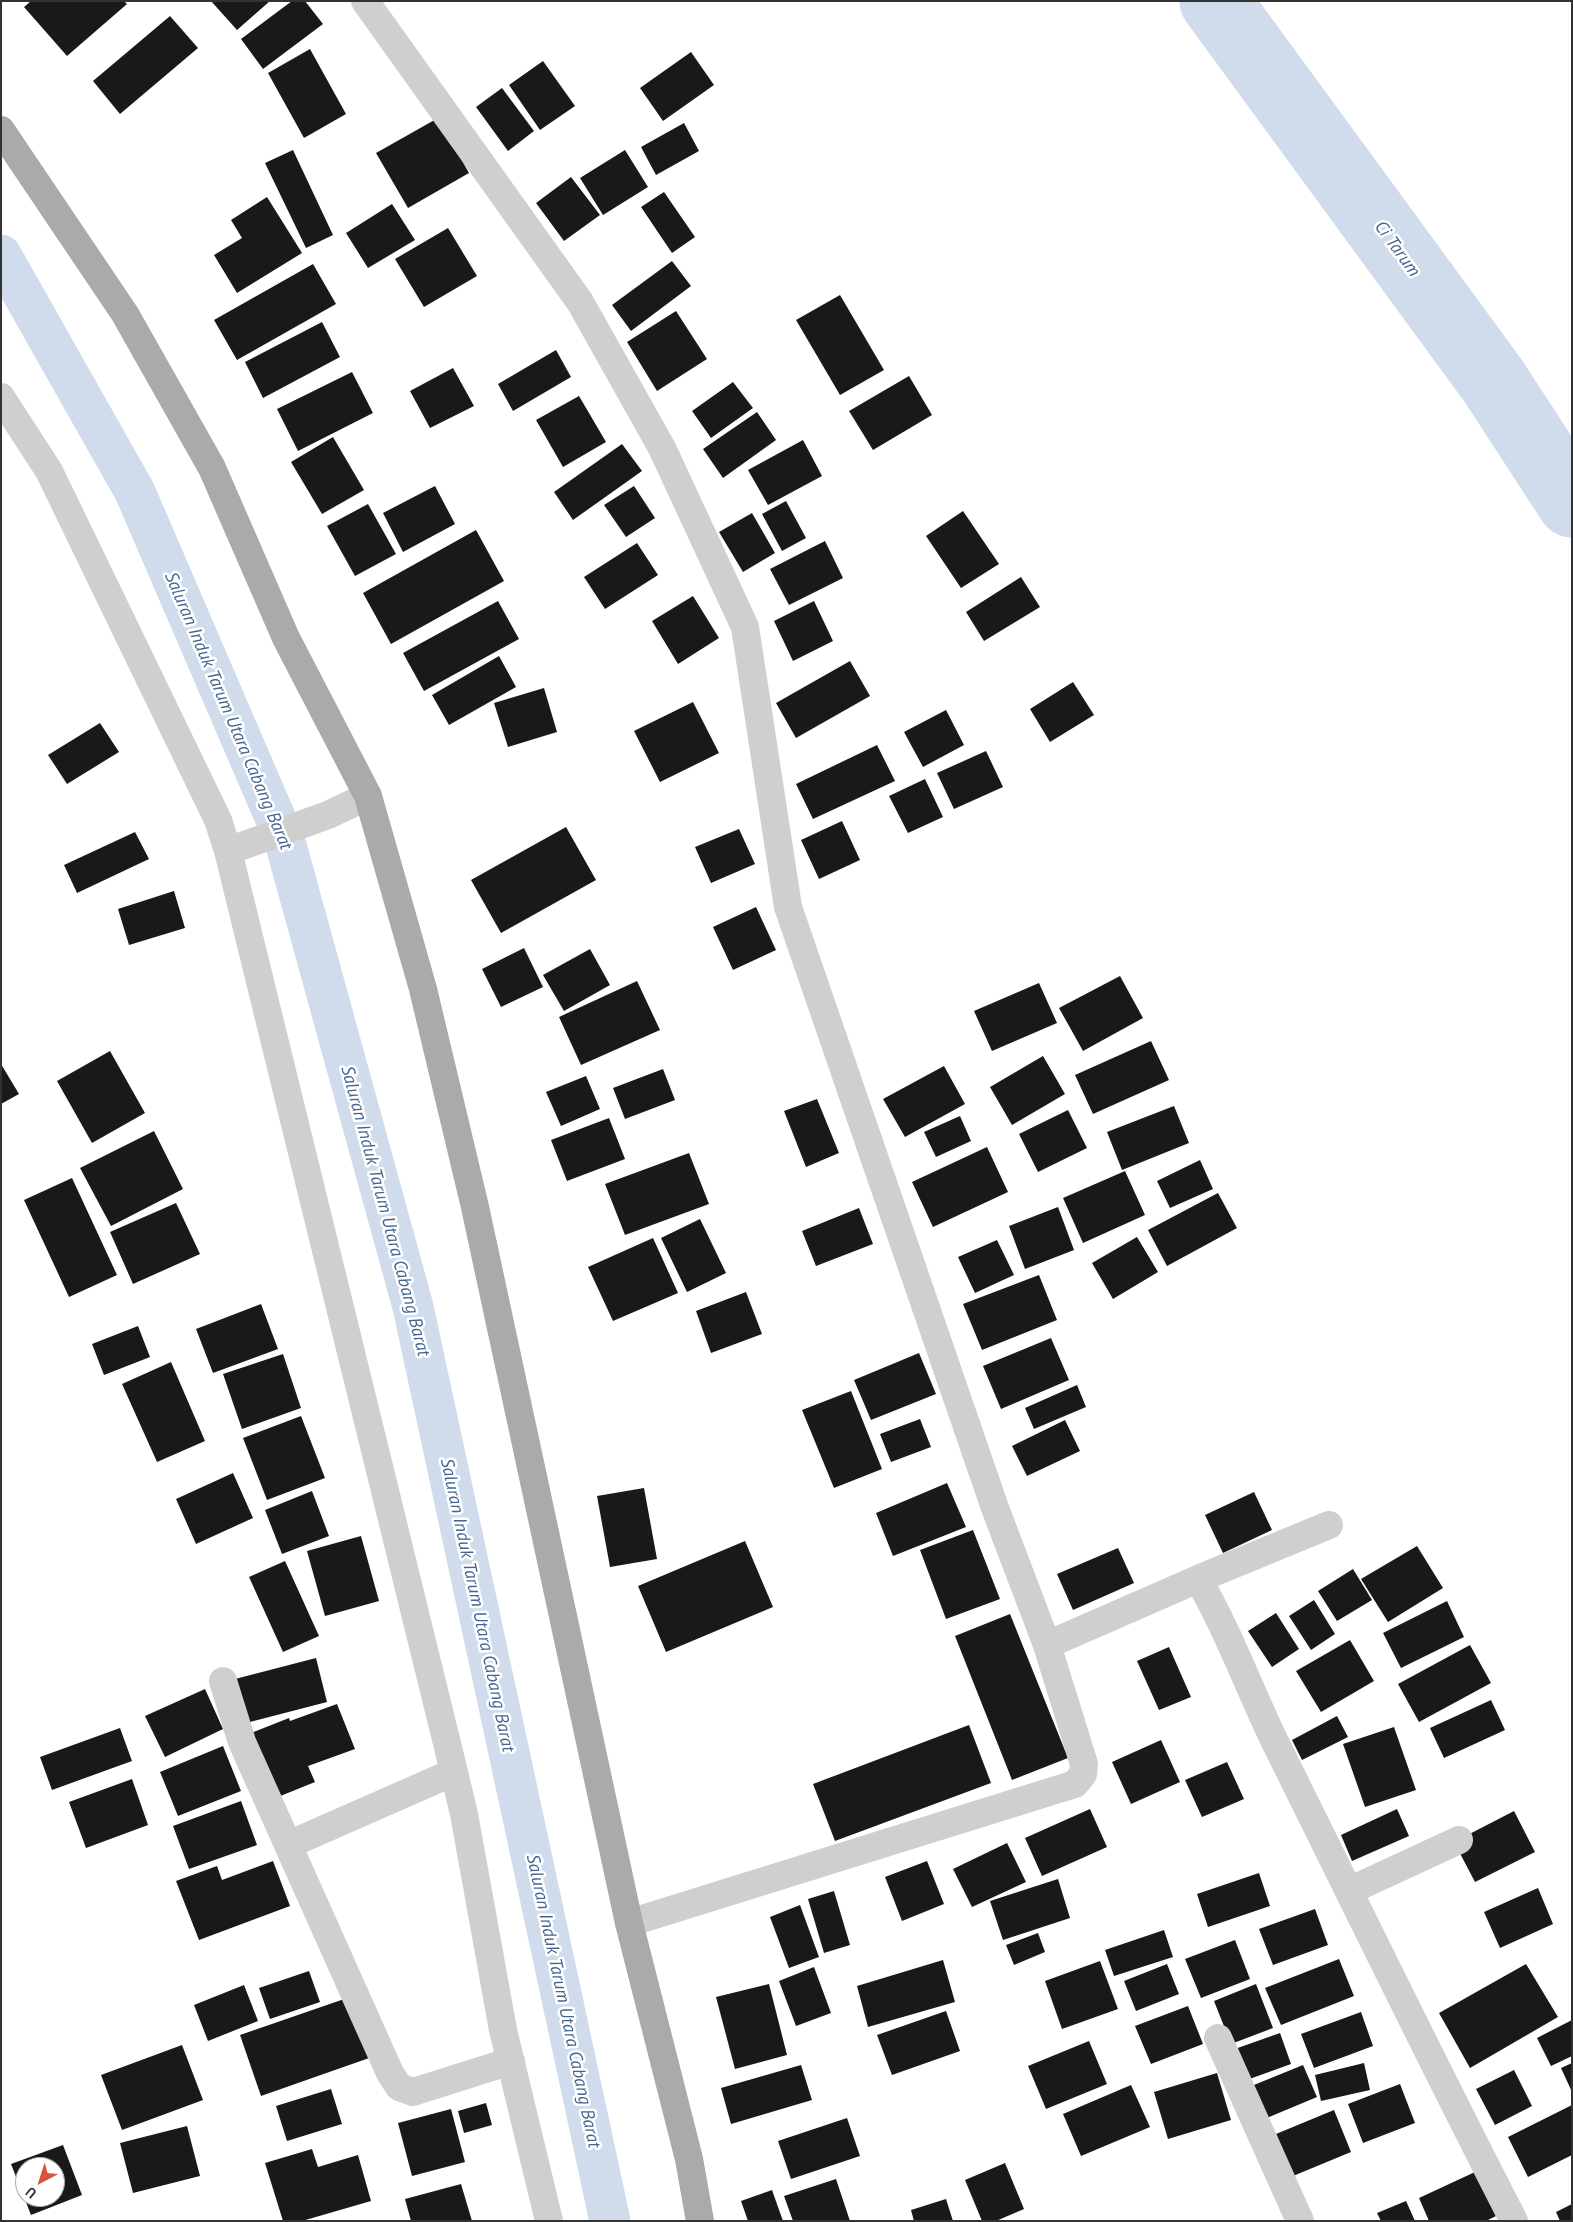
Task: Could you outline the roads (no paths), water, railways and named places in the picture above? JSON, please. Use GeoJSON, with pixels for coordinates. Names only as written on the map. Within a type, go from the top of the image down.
{"type":"FeatureCollection","features":[{"type":"Feature","properties":{"kind":"main road"},"geometry":{"type":"LineString","coordinates":[[1,130],[125,314],[212,468],[286,638],[368,796],[422,989],[476,1208],[629,1923],[689,2159],[700,2221]]}},
{"type":"Feature","properties":{"kind":"street"},"geometry":{"type":"LineString","coordinates":[[365,1],[580,302],[662,448],[745,627],[788,907],[995,1508],[1047,1645],[1084,1764],[1082,1774],[1075,1784],[629,1923]]}},
{"type":"Feature","properties":{"kind":"street"},"geometry":{"type":"LineString","coordinates":[[1,397],[49,471],[218,820],[238,848],[454,1772],[511,2061],[549,2221]]}},
{"type":"Feature","properties":{"kind":"street"},"geometry":{"type":"LineString","coordinates":[[238,848],[328,815],[368,796]]}},
{"type":"Feature","properties":{"kind":"street"},"geometry":{"type":"LineString","coordinates":[[1047,1645],[1198,1579],[1329,1525]]}},
{"type":"Feature","properties":{"kind":"street"},"geometry":{"type":"LineString","coordinates":[[1198,1579],[1214,1606],[1269,1730],[1461,2119],[1514,2221]]}},
{"type":"Feature","properties":{"kind":"street"},"geometry":{"type":"LineString","coordinates":[[223,1681],[242,1742],[390,2073],[399,2087],[413,2092],[511,2061]]}},
{"type":"Feature","properties":{"kind":"street"},"geometry":{"type":"LineString","coordinates":[[288,1845],[454,1772]]}},
{"type":"Feature","properties":{"kind":"street"},"geometry":{"type":"LineString","coordinates":[[1350,1891],[1459,1840]]}},
{"type":"Feature","properties":{"kind":"street"},"geometry":{"type":"LineString","coordinates":[[1218,2038],[1300,2221]]}},
{"type":"Feature","properties":{"kind":"waterway","name":"Ci Tarum"},"geometry":{"type":"LineString","coordinates":[[1215,1],[1494,382],[1572,502]]}},
{"type":"Feature","properties":{"kind":"waterway","name":"Saluran Induk Tarum Utara Cabang Barat"},"geometry":{"type":"LineString","coordinates":[[1,255],[135,492],[284,838],[413,1307],[610,2221]]}}]}
